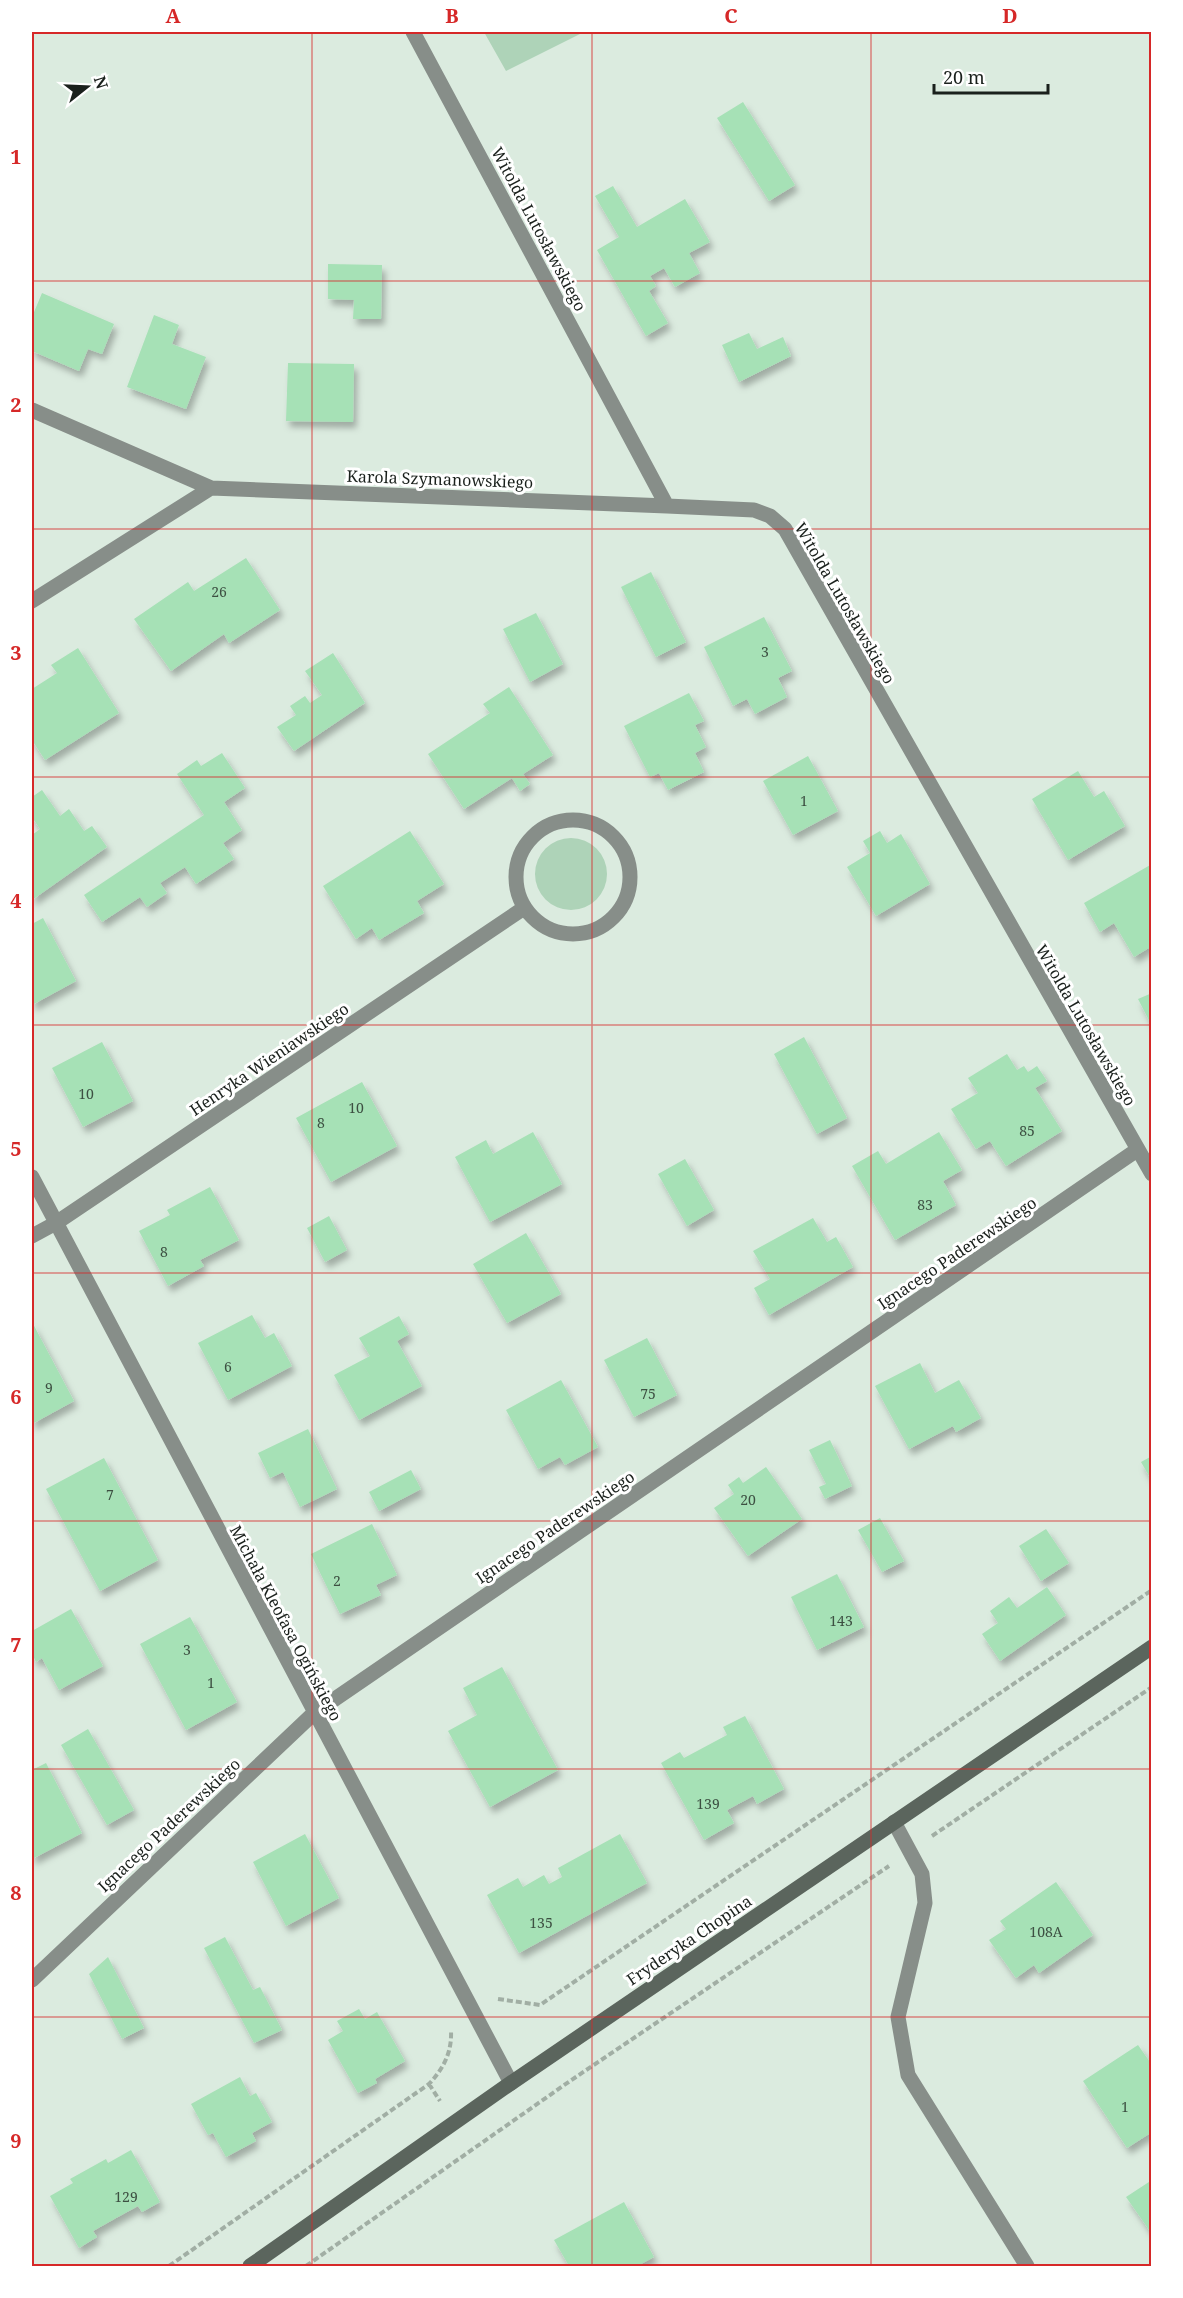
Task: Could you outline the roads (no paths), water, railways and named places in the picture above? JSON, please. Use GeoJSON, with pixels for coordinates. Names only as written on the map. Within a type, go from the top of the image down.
{"type":"FeatureCollection","features":[{"type":"Feature","properties":{"kind":"street","name":"Witolda Lutosławskiego"},"geometry":{"type":"LineString","coordinates":[[413,32],[667,506],[754,510],[770,516],[785,529],[1152,1174]]}},
{"type":"Feature","properties":{"kind":"street","name":"Karola Szymanowskiego"},"geometry":{"type":"LineString","coordinates":[[32,410],[211,488],[667,506]]}},
{"type":"Feature","properties":{"kind":"street"},"geometry":{"type":"LineString","coordinates":[[32,601],[211,488]]}},
{"type":"Feature","properties":{"kind":"street"},"geometry":{"type":"LineString","coordinates":[[580,820],[598,826],[614,836],[624,852],[630,869],[629,888],[623,906],[611,921],[594,931],[575,935],[555,932],[538,923],[524,908],[517,891],[516,873],[520,855],[530,839],[544,827],[562,821],[580,820]]}},
{"type":"Feature","properties":{"kind":"street","name":"Henryka Wieniawskiego"},"geometry":{"type":"LineString","coordinates":[[32,1236],[56,1223],[524,908]]}},
{"type":"Feature","properties":{"kind":"street","name":"Ignacego Paderewskiego"},"geometry":{"type":"LineString","coordinates":[[32,1980],[313,1714],[1137,1150]]}},
{"type":"Feature","properties":{"kind":"street","name":"Michała Kleofasa Ogińskiego"},"geometry":{"type":"LineString","coordinates":[[32,1177],[313,1714],[511,2083]]}},
{"type":"Feature","properties":{"kind":"street","name":"Fryderyka Chopina"},"geometry":{"type":"LineString","coordinates":[[250,2266],[511,2083],[1152,1647]]}},
{"type":"Feature","properties":{"kind":"street"},"geometry":{"type":"LineString","coordinates":[[894,1822],[922,1874],[925,1903],[898,2017],[908,2075],[1027,2266]]}}]}
